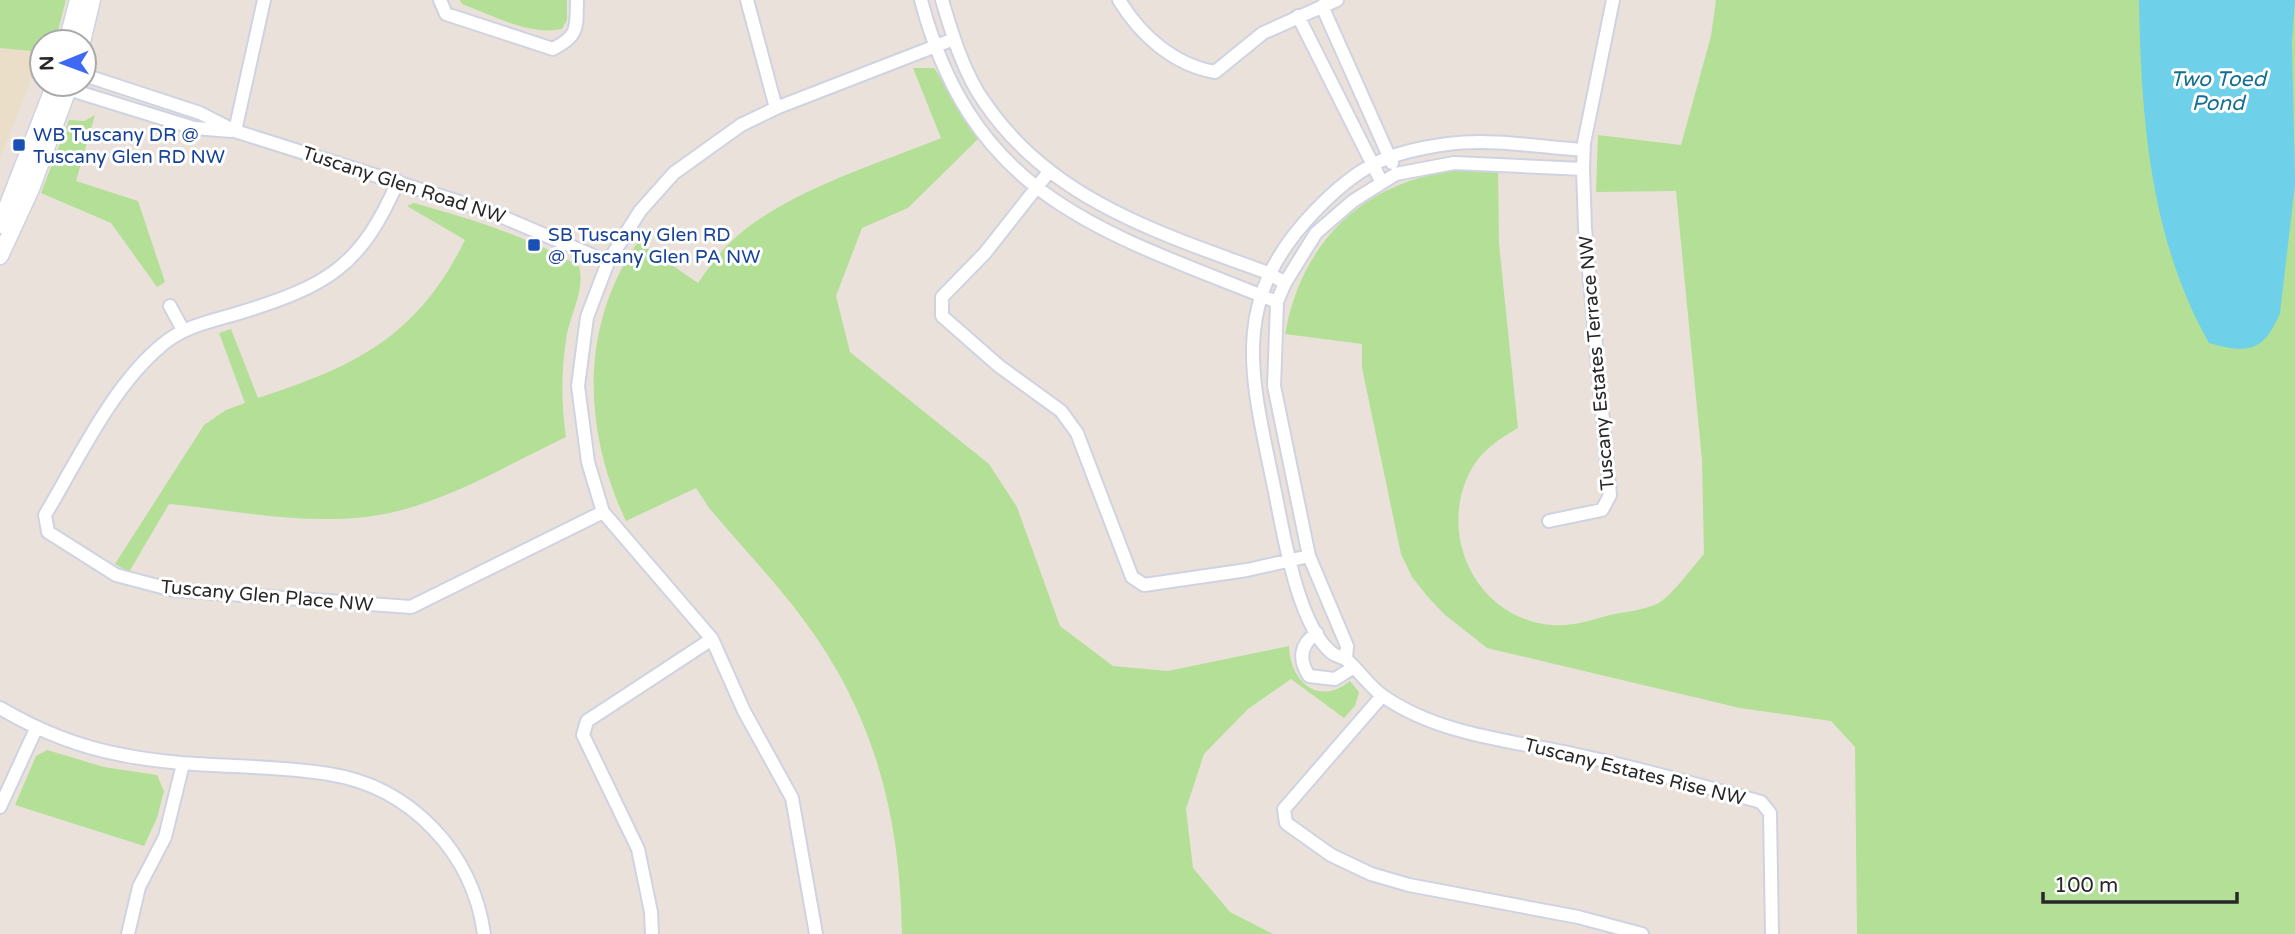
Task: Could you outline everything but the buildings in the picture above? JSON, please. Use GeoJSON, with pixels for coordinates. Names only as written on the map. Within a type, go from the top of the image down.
{"type":"FeatureCollection","features":[{"type":"Feature","properties":{"kind":"street"},"geometry":{"type":"LineString","coordinates":[[71,28],[78,0]]}},
{"type":"Feature","properties":{"kind":"street"},"geometry":{"type":"LineString","coordinates":[[85,28],[92,0]]}},
{"type":"Feature","properties":{"kind":"street"},"geometry":{"type":"LineString","coordinates":[[235,131],[264,0]]}},
{"type":"Feature","properties":{"kind":"street"},"geometry":{"type":"LineString","coordinates":[[440,0],[446,14],[553,49],[569,41],[576,30],[577,0]]}},
{"type":"Feature","properties":{"kind":"street"},"geometry":{"type":"LineString","coordinates":[[747,0],[776,108]]}},
{"type":"Feature","properties":{"kind":"street"},"geometry":{"type":"LineString","coordinates":[[921,0],[952,88],[967,113],[998,152],[1035,187],[1079,219],[1127,242],[1277,302]]}},
{"type":"Feature","properties":{"kind":"street"},"geometry":{"type":"LineString","coordinates":[[942,0],[954,39],[984,102],[1048,173],[1097,205],[1140,225],[1268,273],[1285,283]]}},
{"type":"Feature","properties":{"kind":"street"},"geometry":{"type":"LineString","coordinates":[[1119,0],[1127,14],[1156,45],[1194,68],[1215,72],[1241,48],[1298,16],[1337,0]]}},
{"type":"Feature","properties":{"kind":"street"},"geometry":{"type":"LineString","coordinates":[[1317,633],[1306,640],[1302,650],[1302,666],[1309,676],[1335,679],[1350,663],[1347,646],[1309,556],[1274,386],[1277,302],[1285,283],[1316,233],[1353,201],[1396,174],[1454,163],[1583,160],[1613,0]]}},
{"type":"Feature","properties":{"kind":"street"},"geometry":{"type":"LineString","coordinates":[[1322,6],[1396,174]]}},
{"type":"Feature","properties":{"kind":"street"},"geometry":{"type":"LineString","coordinates":[[1298,16],[1374,162],[1381,181]]}},
{"type":"Feature","properties":{"kind":"street"},"geometry":{"type":"LineString","coordinates":[[816,934],[792,798],[744,711],[712,639],[603,512],[588,462],[578,386],[587,317],[608,262],[640,211],[674,173],[741,125],[776,108],[954,39]]}},
{"type":"Feature","properties":{"kind":"street","name":"Tuscany Glen Road NW"},"geometry":{"type":"LineString","coordinates":[[98,80],[200,113],[235,131],[513,219],[608,262]]}},
{"type":"Feature","properties":{"kind":"street","name":"Tuscany Glen Road NW"},"geometry":{"type":"LineString","coordinates":[[98,96],[194,128],[235,131]]}},
{"type":"Feature","properties":{"kind":"street"},"geometry":{"type":"LineString","coordinates":[[0,225],[59,98]]}},
{"type":"Feature","properties":{"kind":"street"},"geometry":{"type":"LineString","coordinates":[[0,256],[31,190],[61,98]]}},
{"type":"Feature","properties":{"kind":"street","name":"Tuscany Estates Rise NW"},"geometry":{"type":"LineString","coordinates":[[1583,160],[1451,143],[1389,156],[1374,162],[1336,189],[1312,214],[1268,273],[1259,295],[1253,346],[1254,389],[1289,561],[1317,633],[1333,654],[1350,663],[1382,696],[1439,725],[1585,757],[1761,802],[1770,813],[1772,934]]}},
{"type":"Feature","properties":{"kind":"street","name":"Tuscany Estates Terrace NW"},"geometry":{"type":"LineString","coordinates":[[1549,521],[1602,510],[1610,495],[1585,228],[1583,160]]}},
{"type":"Feature","properties":{"kind":"street"},"geometry":{"type":"LineString","coordinates":[[1048,173],[985,253],[943,297],[942,316],[999,366],[1061,411],[1077,433],[1132,577],[1144,585],[1309,556]]}},
{"type":"Feature","properties":{"kind":"street","name":"Tuscany Glen Place NW"},"geometry":{"type":"LineString","coordinates":[[398,181],[365,244],[338,270],[300,293],[183,330],[139,366],[45,515],[48,532],[116,575],[173,590],[411,607],[603,512]]}},
{"type":"Feature","properties":{"kind":"street"},"geometry":{"type":"LineString","coordinates":[[170,306],[183,330]]}},
{"type":"Feature","properties":{"kind":"street"},"geometry":{"type":"LineString","coordinates":[[652,934],[638,849],[583,735],[587,721],[712,639]]}},
{"type":"Feature","properties":{"kind":"street"},"geometry":{"type":"LineString","coordinates":[[1382,696],[1284,809],[1286,823],[1331,855],[1371,874],[1409,885],[1578,917],[1642,934]]}},
{"type":"Feature","properties":{"kind":"street"},"geometry":{"type":"LineString","coordinates":[[0,708],[36,729],[78,745],[124,756],[183,764],[331,774],[390,795],[436,829],[455,853],[470,881],[484,934]]}},
{"type":"Feature","properties":{"kind":"street"},"geometry":{"type":"LineString","coordinates":[[0,807],[36,729]]}},
{"type":"Feature","properties":{"kind":"street"},"geometry":{"type":"LineString","coordinates":[[128,934],[139,887],[165,836],[183,764]]}},
{"type":"Feature","properties":{"kind":"shaded area"},"geometry":{"type":"Polygon","coordinates":[[[0,48],[28,51],[28,88],[0,159],[0,48]]]}},
{"type":"Feature","properties":{"kind":"green space"},"geometry":{"type":"Polygon","coordinates":[[[0,0],[66,0],[59,28],[28,28],[28,51],[0,48],[0,0]]]}},
{"type":"Feature","properties":{"kind":"green space"},"geometry":{"type":"Polygon","coordinates":[[[460,0],[567,0],[567,20],[562,29],[537,30],[498,19],[462,4],[460,0]]]}},
{"type":"Feature","properties":{"kind":"green space"},"geometry":{"type":"Polygon","coordinates":[[[1716,0],[2295,0],[2295,934],[1857,934],[1855,747],[1831,721],[1740,708],[1487,648],[1444,614],[1412,577],[1401,554],[1362,368],[1362,344],[1285,334],[1295,295],[1311,261],[1332,232],[1358,208],[1388,190],[1421,177],[1458,170],[1498,169],[1499,244],[1518,428],[1485,451],[1471,470],[1461,495],[1458,521],[1461,546],[1470,570],[1484,590],[1503,607],[1526,619],[1552,625],[1567,625],[1657,604],[1675,588],[1704,554],[1702,460],[1676,191],[1596,192],[1598,135],[1681,145],[1711,36],[1716,0]]]}},
{"type":"Feature","properties":{"kind":"green space"},"geometry":{"type":"Polygon","coordinates":[[[913,68],[934,68],[980,137],[908,208],[862,228],[836,296],[850,352],[989,464],[1017,507],[1060,626],[1113,666],[1168,671],[1289,646],[1294,670],[1308,686],[1317,691],[1327,691],[1350,681],[1359,692],[1355,706],[1344,718],[1291,679],[1248,709],[1204,754],[1186,809],[1193,868],[1230,912],[1273,934],[902,934],[896,848],[879,768],[849,692],[828,655],[792,605],[709,508],[696,488],[626,521],[601,451],[595,415],[594,379],[597,343],[605,308],[619,274],[638,242],[698,283],[731,242],[758,220],[807,192],[941,138],[913,68]]]}},
{"type":"Feature","properties":{"kind":"green space"},"geometry":{"type":"Polygon","coordinates":[[[95,115],[76,181],[138,201],[165,282],[157,287],[111,223],[41,193],[69,120],[84,121],[95,115]]]}},
{"type":"Feature","properties":{"kind":"green space"},"geometry":{"type":"Polygon","coordinates":[[[414,203],[498,229],[579,266],[579,292],[567,334],[564,360],[566,437],[438,498],[394,512],[367,517],[310,519],[169,504],[129,572],[115,564],[204,425],[226,410],[245,403],[219,333],[231,329],[258,398],[354,360],[404,324],[426,301],[465,240],[407,206],[414,203]]]}},
{"type":"Feature","properties":{"kind":"green space"},"geometry":{"type":"Polygon","coordinates":[[[47,750],[104,767],[157,775],[164,791],[157,818],[144,846],[15,805],[36,756],[47,750]]]}},
{"type":"Feature","properties":{"kind":"water","name":"Two Toed Pond"},"geometry":{"type":"Polygon","coordinates":[[[2139,0],[2295,0],[2292,42],[2295,184],[2280,313],[2268,336],[2253,347],[2244,349],[2209,343],[2173,262],[2161,220],[2146,133],[2139,0]]]}},
{"type":"Feature","properties":{"kind":"place","name":"WB Tuscany DR @ Tuscany Glen RD NW"},"geometry":{"type":"Point","coordinates":[19,145]}},
{"type":"Feature","properties":{"kind":"place","name":"SB Tuscany Glen RD @ Tuscany Glen PA NW"},"geometry":{"type":"Point","coordinates":[534,245]}}]}
